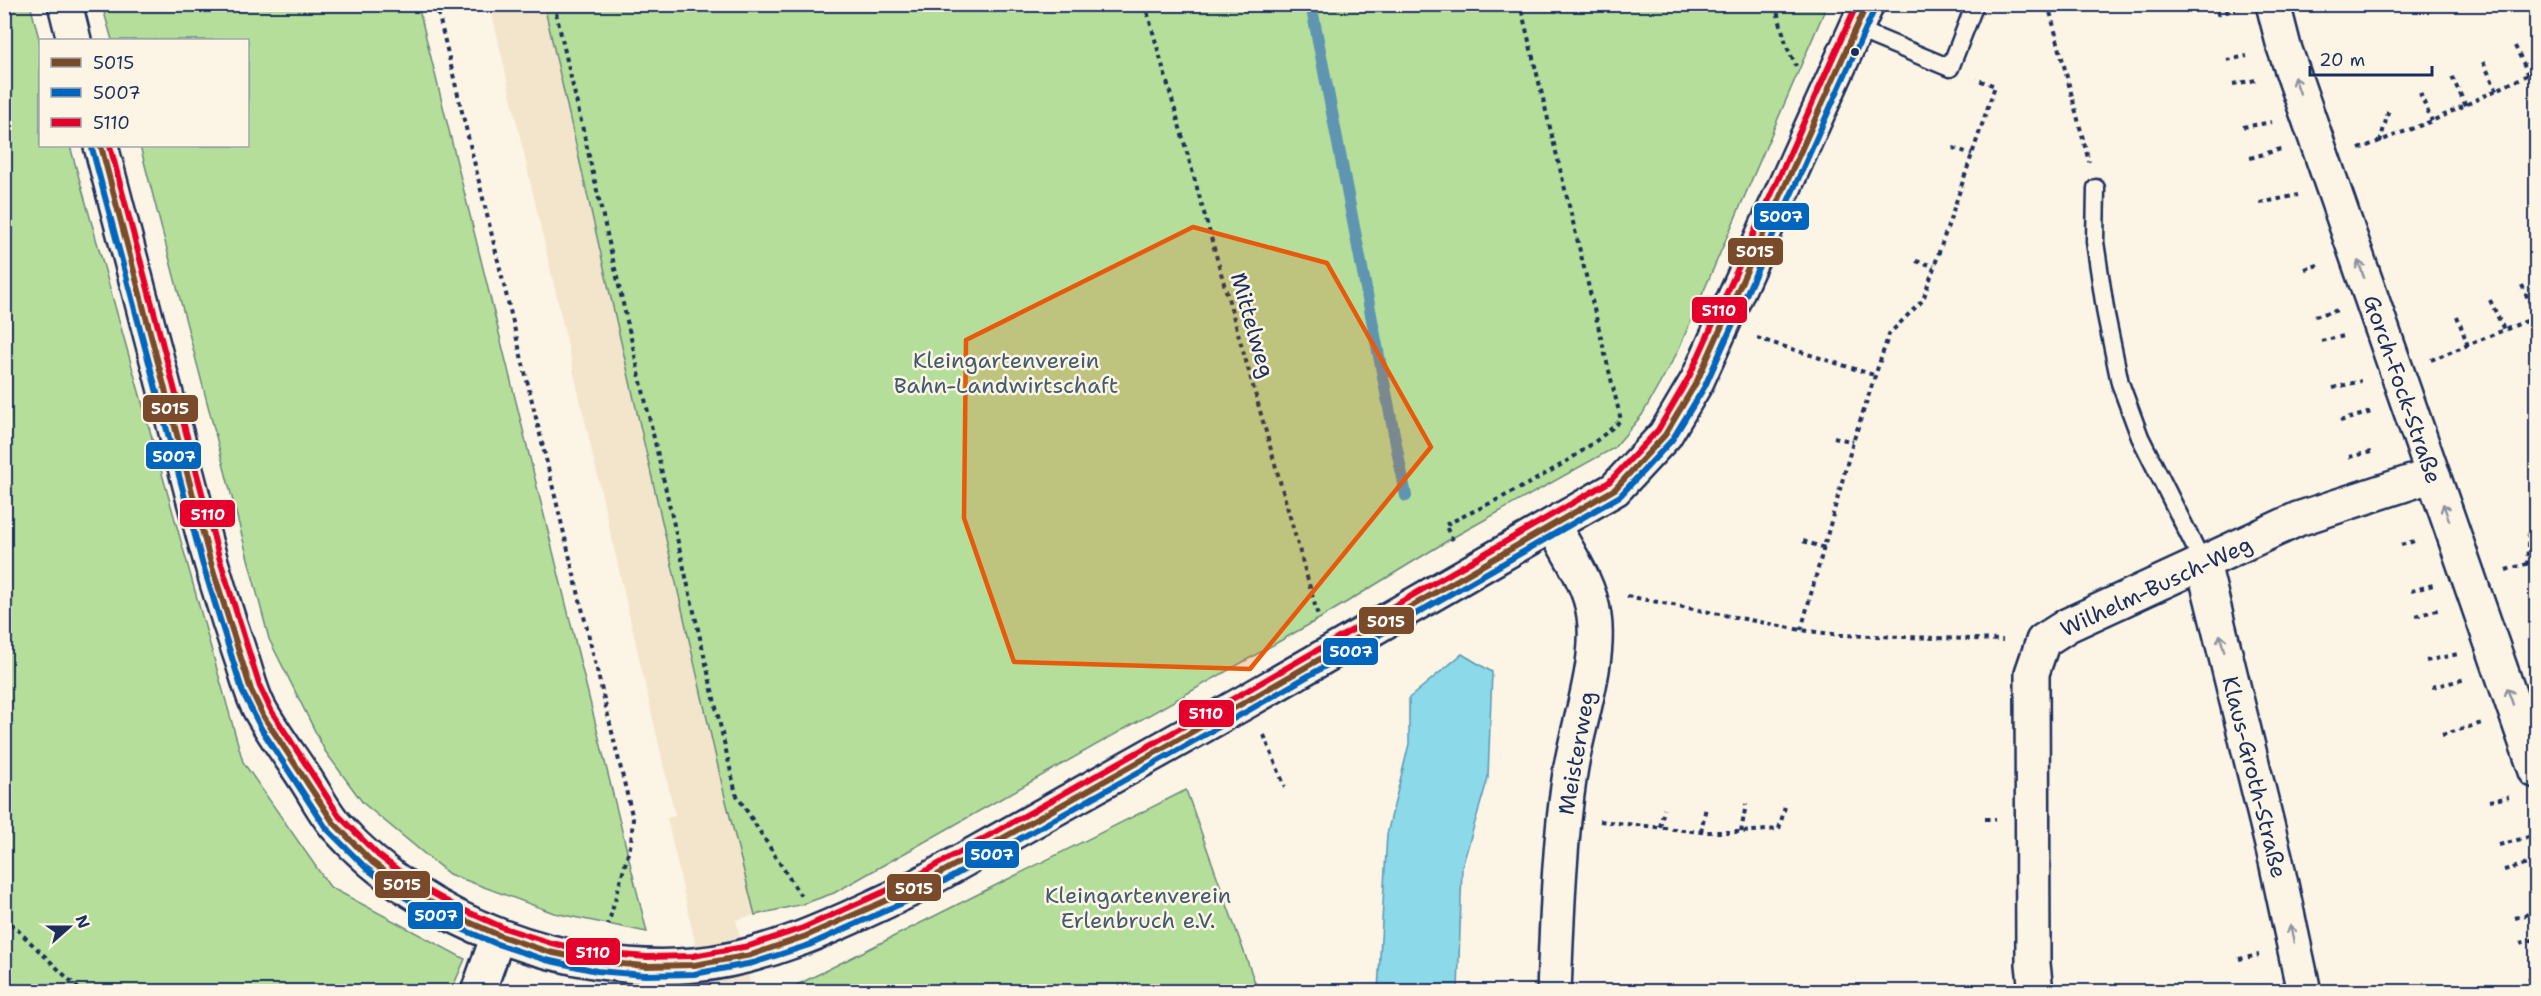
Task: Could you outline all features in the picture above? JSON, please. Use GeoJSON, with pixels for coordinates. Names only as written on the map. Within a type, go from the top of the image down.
{"type":"FeatureCollection","features":[{"type":"Feature","properties":{"kind":"street"},"geometry":{"type":"LineString","coordinates":[[65,4],[74,39]]}},
{"type":"Feature","properties":{"kind":"street","name":"Gorch-Fock-Straße"},"geometry":{"type":"LineString","coordinates":[[2274,4],[2284,48],[2536,771]]}},
{"type":"Feature","properties":{"kind":"street"},"geometry":{"type":"LineString","coordinates":[[101,147],[217,587],[258,707],[336,827],[375,862],[415,892],[456,917],[498,936],[543,951],[598,961],[636,965],[695,964],[773,948],[812,934],[912,889],[1247,702],[1615,489],[1665,435],[1697,381],[1861,17]]}},
{"type":"Feature","properties":{"kind":"street","name":"Wilhelm-Busch-Weg"},"geometry":{"type":"LineString","coordinates":[[2036,992],[2033,964],[2030,718],[2032,673],[2043,641],[2068,625],[2298,519],[2433,476]]}},
{"type":"Feature","properties":{"kind":"street","name":"Meisterweg"},"geometry":{"type":"LineString","coordinates":[[1553,525],[1586,587],[1594,616],[1594,653],[1570,770],[1564,817],[1554,992]]}},
{"type":"Feature","properties":{"kind":"street","name":"Klaus-Groth-Straße"},"geometry":{"type":"LineString","coordinates":[[2203,562],[2276,861],[2304,992]]}},
{"type":"Feature","properties":{"kind":"street"},"geometry":{"type":"LineString","coordinates":[[477,992],[498,936]]}},
{"type":"Feature","properties":{"kind":"lane"},"geometry":{"type":"LineString","coordinates":[[1861,17],[1950,68],[1975,4]]}},
{"type":"Feature","properties":{"kind":"lane"},"geometry":{"type":"LineString","coordinates":[[2096,188],[2095,242],[2106,315],[2120,383],[2140,437],[2203,562]]}},
{"type":"Feature","properties":{"kind":"path"},"geometry":{"type":"LineString","coordinates":[[436,4],[633,819],[632,843],[598,961]]}},
{"type":"Feature","properties":{"kind":"path"},"geometry":{"type":"LineString","coordinates":[[554,4],[736,794],[801,897],[812,934]]}},
{"type":"Feature","properties":{"kind":"path","name":"Mittelweg"},"geometry":{"type":"LineString","coordinates":[[1145,4],[1328,654]]}},
{"type":"Feature","properties":{"kind":"path"},"geometry":{"type":"LineString","coordinates":[[1469,573],[1445,525],[1528,484],[1600,440],[1621,420],[1520,4]]}},
{"type":"Feature","properties":{"kind":"path"},"geometry":{"type":"LineString","coordinates":[[1775,4],[1787,47],[1797,68],[1828,90]]}},
{"type":"Feature","properties":{"kind":"path"},"geometry":{"type":"LineString","coordinates":[[2048,4],[2096,188]]}},
{"type":"Feature","properties":{"kind":"path"},"geometry":{"type":"LineString","coordinates":[[2515,46],[2529,75]]}},
{"type":"Feature","properties":{"kind":"path"},"geometry":{"type":"LineString","coordinates":[[2483,62],[2497,91]]}},
{"type":"Feature","properties":{"kind":"path"},"geometry":{"type":"LineString","coordinates":[[1801,630],[1853,442],[1889,334],[1923,300],[1995,86],[1950,68]]}},
{"type":"Feature","properties":{"kind":"path"},"geometry":{"type":"LineString","coordinates":[[2323,161],[2380,142],[2432,121],[2536,71]]}},
{"type":"Feature","properties":{"kind":"path"},"geometry":{"type":"LineString","coordinates":[[2452,77],[2466,106]]}},
{"type":"Feature","properties":{"kind":"path"},"geometry":{"type":"LineString","coordinates":[[2420,93],[2432,121]]}},
{"type":"Feature","properties":{"kind":"path"},"geometry":{"type":"LineString","coordinates":[[2380,142],[2389,109]]}},
{"type":"Feature","properties":{"kind":"path"},"geometry":{"type":"LineString","coordinates":[[1953,148],[1972,154]]}},
{"type":"Feature","properties":{"kind":"path"},"geometry":{"type":"LineString","coordinates":[[1916,261],[1934,266]]}},
{"type":"Feature","properties":{"kind":"path"},"geometry":{"type":"LineString","coordinates":[[2397,372],[2505,332],[2536,317],[2522,285]]}},
{"type":"Feature","properties":{"kind":"path"},"geometry":{"type":"LineString","coordinates":[[2490,300],[2505,332]]}},
{"type":"Feature","properties":{"kind":"path"},"geometry":{"type":"LineString","coordinates":[[2457,316],[2468,346]]}},
{"type":"Feature","properties":{"kind":"path"},"geometry":{"type":"LineString","coordinates":[[1722,327],[1876,376]]}},
{"type":"Feature","properties":{"kind":"path"},"geometry":{"type":"LineString","coordinates":[[1834,437],[1853,442]]}},
{"type":"Feature","properties":{"kind":"path"},"geometry":{"type":"LineString","coordinates":[[2527,565],[2529,530]]}},
{"type":"Feature","properties":{"kind":"path"},"geometry":{"type":"LineString","coordinates":[[1803,541],[1825,548]]}},
{"type":"Feature","properties":{"kind":"path"},"geometry":{"type":"LineString","coordinates":[[1655,602],[1801,630],[1840,635],[2043,641]]}},
{"type":"Feature","properties":{"kind":"path"},"geometry":{"type":"LineString","coordinates":[[1247,702],[1271,749],[1285,787]]}},
{"type":"Feature","properties":{"kind":"path"},"geometry":{"type":"LineString","coordinates":[[1564,817],[1701,832],[1741,832],[1779,829],[1786,803]]}},
{"type":"Feature","properties":{"kind":"path"},"geometry":{"type":"LineString","coordinates":[[1741,832],[1746,804]]}},
{"type":"Feature","properties":{"kind":"path"},"geometry":{"type":"LineString","coordinates":[[1701,832],[1706,807]]}},
{"type":"Feature","properties":{"kind":"path"},"geometry":{"type":"LineString","coordinates":[[1660,827],[1664,809]]}},
{"type":"Feature","properties":{"kind":"path"},"geometry":{"type":"LineString","coordinates":[[2499,844],[2536,835]]}},
{"type":"Feature","properties":{"kind":"path"},"geometry":{"type":"LineString","coordinates":[[2504,870],[2536,862]]}},
{"type":"Feature","properties":{"kind":"path"},"geometry":{"type":"LineString","coordinates":[[2515,918],[2536,912]]}},
{"type":"Feature","properties":{"kind":"path"},"geometry":{"type":"LineString","coordinates":[[4,917],[82,992]]}},
{"type":"Feature","properties":{"kind":"path"},"geometry":{"type":"LineString","coordinates":[[2520,943],[2536,939]]}},
{"type":"Feature","properties":{"kind":"path"},"geometry":{"type":"LineString","coordinates":[[2528,980],[2536,977]]}},
{"type":"Feature","properties":{"kind":"highlighted area"},"geometry":{"type":"Polygon","coordinates":[[[1193,227],[1327,263],[1431,447],[1250,669],[1014,662],[964,518],[966,340],[1193,227]]]}},
{"type":"Feature","properties":{"kind":"shaded area"},"geometry":{"type":"Polygon","coordinates":[[[490,5],[544,5],[724,793],[755,915],[736,920],[752,991],[706,991],[667,818],[675,816],[490,5]]]}},
{"type":"Feature","properties":{"kind":"green space"},"geometry":{"type":"Polygon","coordinates":[[[30,4],[39,39],[39,147],[70,147],[243,762],[330,887],[465,959],[451,991],[5,991],[4,5],[30,4]]]}},
{"type":"Feature","properties":{"kind":"green space","name":"Kleingartenverein Bahn-Landwirtschaft"},"geometry":{"type":"Polygon","coordinates":[[[544,4],[1827,5],[1677,353],[1642,415],[1614,448],[1452,538],[1319,619],[834,893],[803,904],[755,915],[724,793],[544,4]]]}},
{"type":"Feature","properties":{"kind":"green space"},"geometry":{"type":"Polygon","coordinates":[[[102,5],[418,5],[647,932],[554,913],[449,874],[363,803],[325,751],[269,639],[140,147],[249,147],[249,39],[112,39],[102,5]]]}},
{"type":"Feature","properties":{"kind":"green space","name":"Kleingartenverein Erlenbruch e.V."},"geometry":{"type":"Polygon","coordinates":[[[1186,790],[1258,991],[785,991],[1186,790]]]}},
{"type":"Feature","properties":{"kind":"water"},"geometry":{"type":"Polygon","coordinates":[[[1462,654],[1492,672],[1488,778],[1462,867],[1458,991],[1378,991],[1387,834],[1409,744],[1409,698],[1462,654]]]}},
{"type":"Feature","properties":{"kind":"waterway"},"geometry":{"type":"LineString","coordinates":[[1311,4],[1406,496]]}},
{"type":"Feature","properties":{"kind":"transit line","name":"5110"},"geometry":{"type":"LineString","coordinates":[[110,147],[219,557],[260,687],[272,712],[340,817],[378,855],[416,884],[459,908],[504,928],[551,943],[599,953],[647,957],[693,956],[749,946],[803,928],[908,881],[1243,693],[1609,482],[1658,430],[1689,377],[1857,4]]}},
{"type":"Feature","properties":{"kind":"transit line","name":"5015"},"geometry":{"type":"LineString","coordinates":[[101,147],[210,560],[251,690],[264,717],[333,822],[372,862],[411,891],[455,916],[501,936],[549,952],[597,962],[646,966],[694,965],[751,955],[806,936],[912,889],[1247,701],[1615,489],[1665,435],[1697,381],[1867,4]]}},
{"type":"Feature","properties":{"kind":"transit line","name":"5007"},"geometry":{"type":"LineString","coordinates":[[92,148],[202,562],[243,693],[262,730],[326,828],[366,868],[406,898],[450,924],[497,944],[546,960],[597,971],[645,975],[694,974],[753,963],[809,945],[916,897],[1251,709],[1620,496],[1672,440],[1705,386],[1875,8]]}}]}
